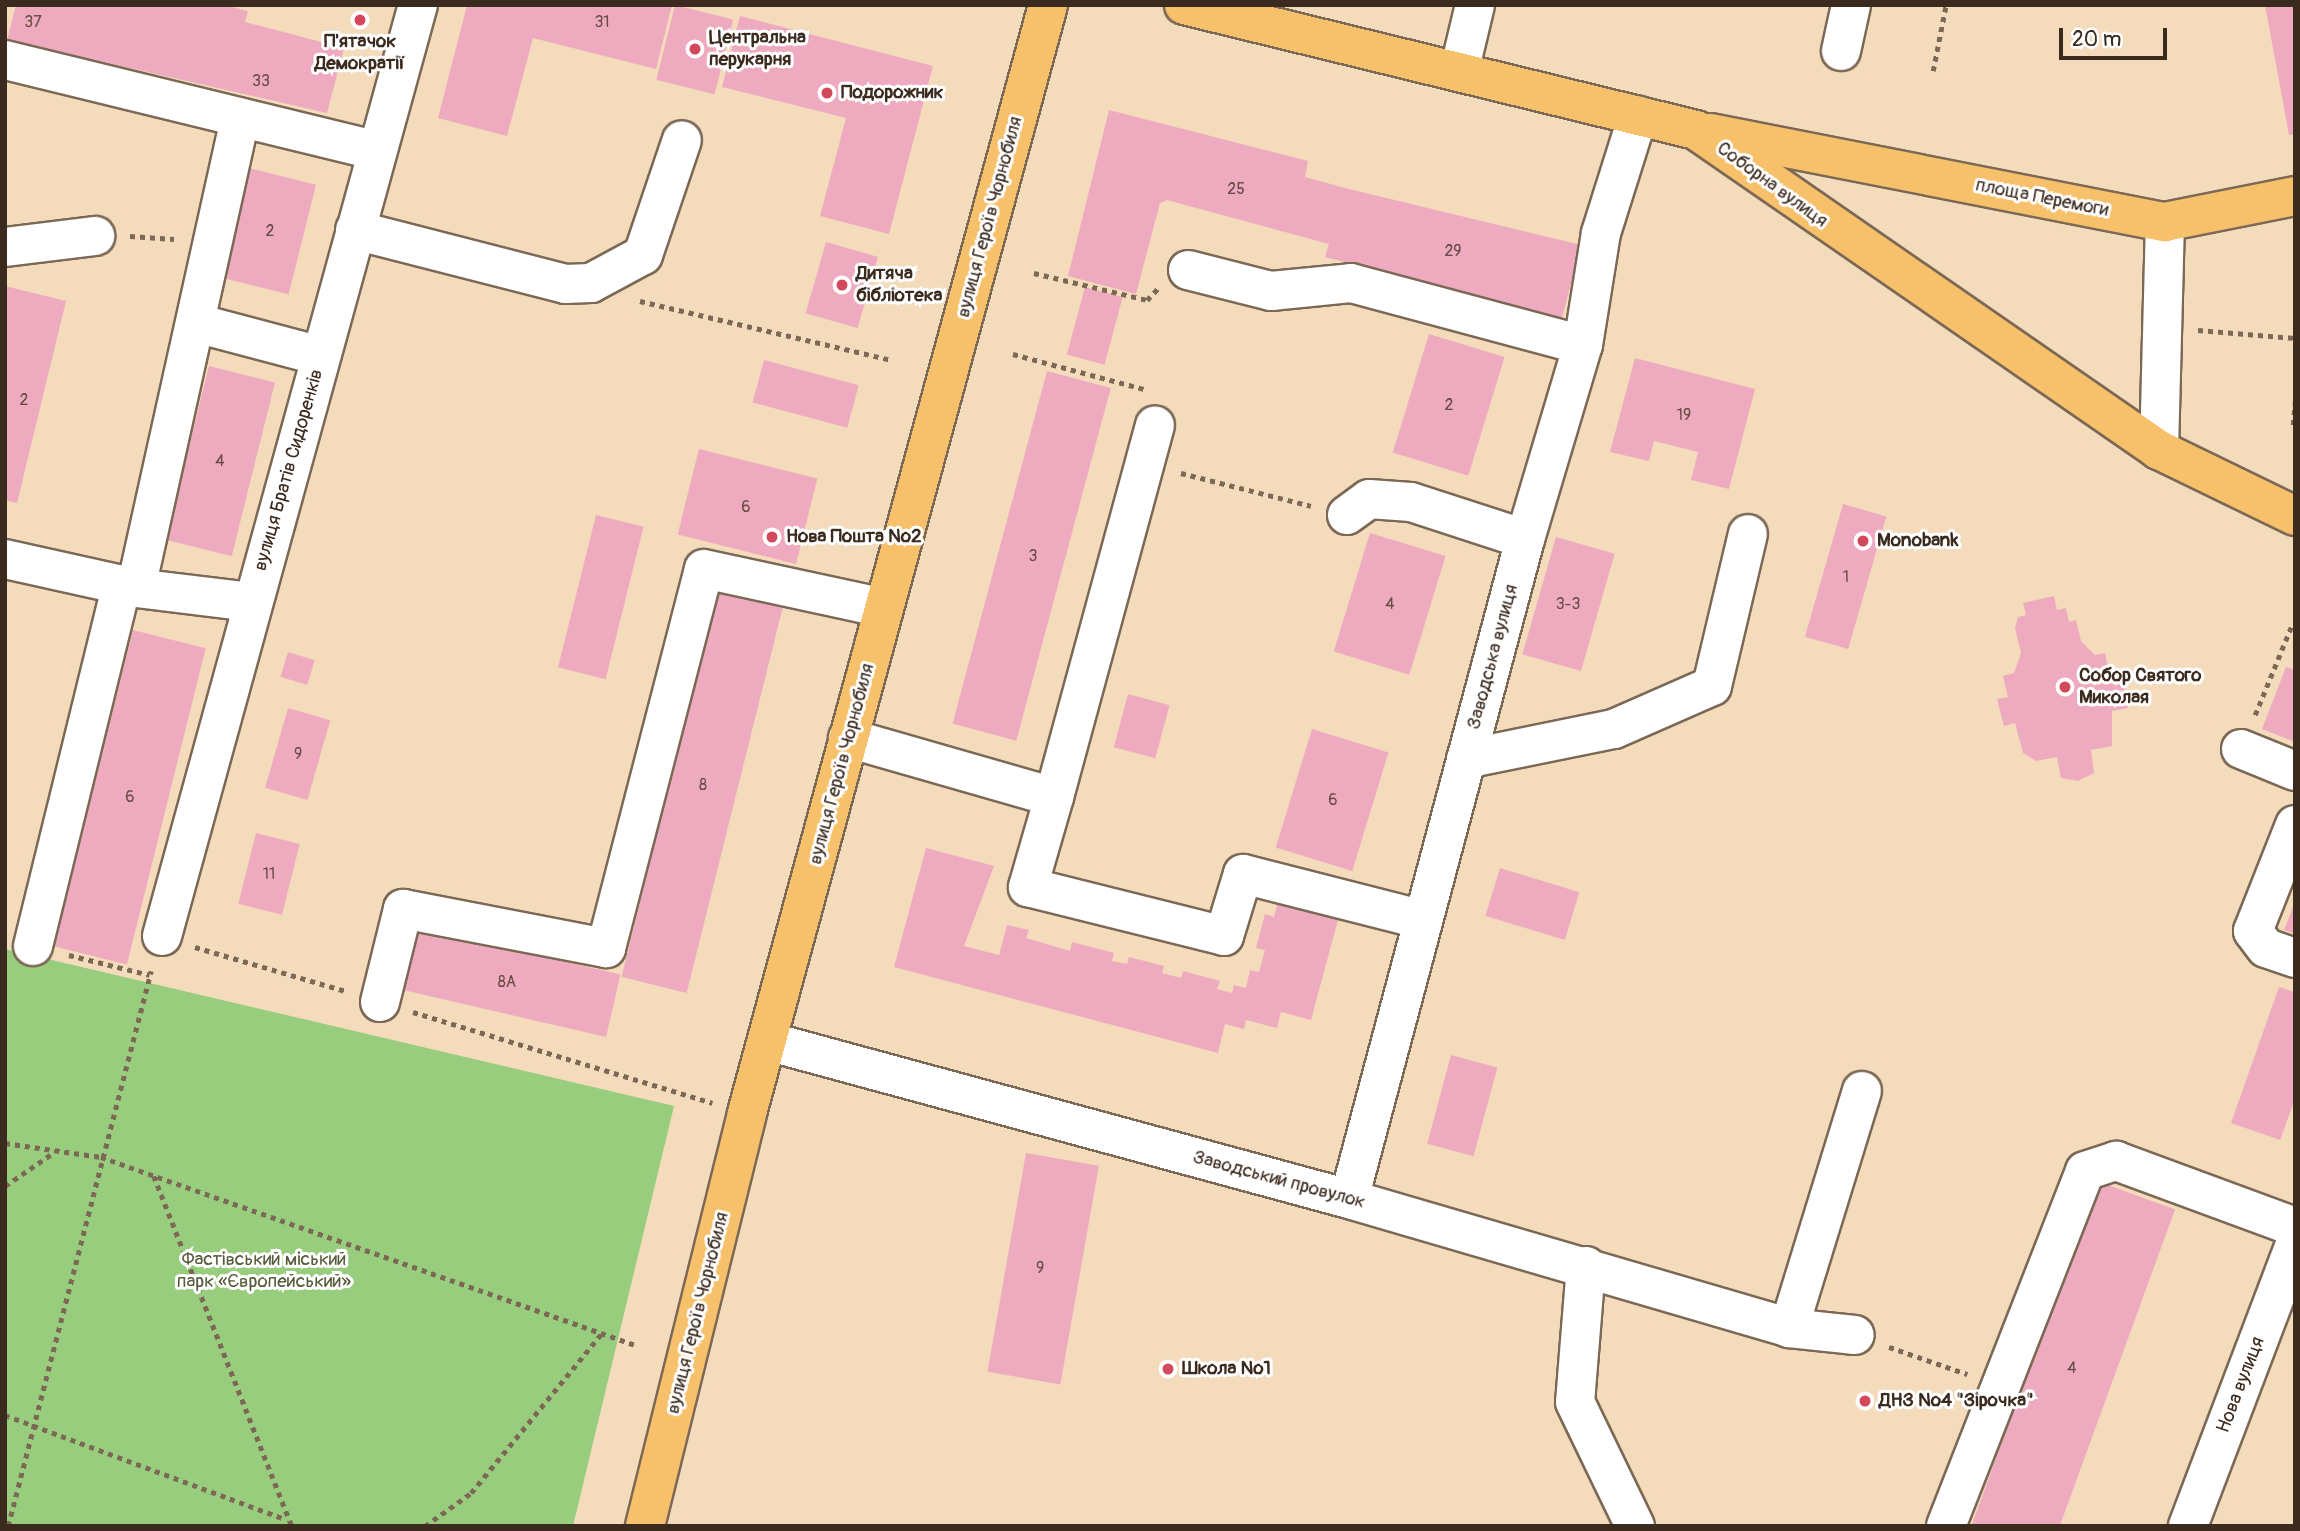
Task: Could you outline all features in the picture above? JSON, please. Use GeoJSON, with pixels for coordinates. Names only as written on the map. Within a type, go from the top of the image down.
{"type":"FeatureCollection","features":[{"type":"Feature","properties":{"kind":"main road","name":"вулиця Героїв Чорнобиля"},"geometry":{"type":"LineString","coordinates":[[645,1526],[747,1113],[1048,5]]}},
{"type":"Feature","properties":{"kind":"main road","name":"Соборна вулиця"},"geometry":{"type":"LineString","coordinates":[[1184,5],[1237,12],[1459,72],[1696,131],[2159,450],[2295,516]]}},
{"type":"Feature","properties":{"kind":"main road","name":"площа Перемоги"},"geometry":{"type":"LineString","coordinates":[[1696,131],[2165,222]]}},
{"type":"Feature","properties":{"kind":"main road"},"geometry":{"type":"LineString","coordinates":[[2165,222],[2295,196]]}},
{"type":"Feature","properties":{"kind":"street","name":"вулиця Братів Сидоренків"},"geometry":{"type":"LineString","coordinates":[[162,936],[418,5]]}},
{"type":"Feature","properties":{"kind":"street"},"geometry":{"type":"LineString","coordinates":[[1459,72],[1475,5]]}},
{"type":"Feature","properties":{"kind":"street"},"geometry":{"type":"LineString","coordinates":[[1841,51],[1851,5]]}},
{"type":"Feature","properties":{"kind":"street"},"geometry":{"type":"LineString","coordinates":[[5,60],[377,151]]}},
{"type":"Feature","properties":{"kind":"street","name":"Заводська вулиця"},"geometry":{"type":"LineString","coordinates":[[1349,1199],[1525,539],[1583,345],[1601,233],[1638,116]]}},
{"type":"Feature","properties":{"kind":"street"},"geometry":{"type":"LineString","coordinates":[[33,946],[196,323],[215,245],[240,117]]}},
{"type":"Feature","properties":{"kind":"street"},"geometry":{"type":"LineString","coordinates":[[355,230],[565,284],[591,283],[643,255],[682,139]]}},
{"type":"Feature","properties":{"kind":"street"},"geometry":{"type":"LineString","coordinates":[[2159,450],[2165,222]]}},
{"type":"Feature","properties":{"kind":"street"},"geometry":{"type":"LineString","coordinates":[[5,247],[95,236]]}},
{"type":"Feature","properties":{"kind":"street"},"geometry":{"type":"LineString","coordinates":[[1188,270],[1271,291],[1351,283],[1583,345]]}},
{"type":"Feature","properties":{"kind":"street"},"geometry":{"type":"LineString","coordinates":[[196,323],[321,356]]}},
{"type":"Feature","properties":{"kind":"street"},"geometry":{"type":"LineString","coordinates":[[1155,425],[1028,887],[1224,936],[1243,874],[1423,920]]}},
{"type":"Feature","properties":{"kind":"street"},"geometry":{"type":"LineString","coordinates":[[1347,515],[1369,499],[1411,502],[1525,539]]}},
{"type":"Feature","properties":{"kind":"street"},"geometry":{"type":"LineString","coordinates":[[1466,759],[1614,729],[1712,686],[1748,534]]}},
{"type":"Feature","properties":{"kind":"street"},"geometry":{"type":"LineString","coordinates":[[5,559],[129,587],[252,602]]}},
{"type":"Feature","properties":{"kind":"street"},"geometry":{"type":"LineString","coordinates":[[380,1002],[402,909],[606,948],[704,569],[884,608]]}},
{"type":"Feature","properties":{"kind":"street"},"geometry":{"type":"LineString","coordinates":[[848,738],[1054,797]]}},
{"type":"Feature","properties":{"kind":"street"},"geometry":{"type":"LineString","coordinates":[[2241,748],[2295,771]]}},
{"type":"Feature","properties":{"kind":"street"},"geometry":{"type":"LineString","coordinates":[[2295,825],[2253,931],[2266,947],[2295,958]]}},
{"type":"Feature","properties":{"kind":"street","name":"Заводський провулок"},"geometry":{"type":"LineString","coordinates":[[767,1041],[1349,1199],[1586,1266],[1789,1328],[1855,1335]]}},
{"type":"Feature","properties":{"kind":"street"},"geometry":{"type":"LineString","coordinates":[[1789,1328],[1862,1091]]}},
{"type":"Feature","properties":{"kind":"street"},"geometry":{"type":"LineString","coordinates":[[1946,1526],[2085,1171],[2116,1161],[2295,1227]]}},
{"type":"Feature","properties":{"kind":"street","name":"Нова вулиця"},"geometry":{"type":"LineString","coordinates":[[2188,1526],[2295,1245]]}},
{"type":"Feature","properties":{"kind":"street"},"geometry":{"type":"LineString","coordinates":[[1586,1266],[1575,1402],[1635,1526]]}},
{"type":"Feature","properties":{"kind":"path"},"geometry":{"type":"LineString","coordinates":[[1933,71],[1946,5]]}},
{"type":"Feature","properties":{"kind":"path"},"geometry":{"type":"LineString","coordinates":[[95,236],[215,245]]}},
{"type":"Feature","properties":{"kind":"path"},"geometry":{"type":"LineString","coordinates":[[1034,273],[1147,300],[1188,270]]}},
{"type":"Feature","properties":{"kind":"path"},"geometry":{"type":"LineString","coordinates":[[633,300],[891,360]]}},
{"type":"Feature","properties":{"kind":"path"},"geometry":{"type":"LineString","coordinates":[[2162,328],[2295,338]]}},
{"type":"Feature","properties":{"kind":"path"},"geometry":{"type":"LineString","coordinates":[[2293,425],[2295,401]]}},
{"type":"Feature","properties":{"kind":"path"},"geometry":{"type":"LineString","coordinates":[[2241,748],[2292,625]]}},
{"type":"Feature","properties":{"kind":"path"},"geometry":{"type":"LineString","coordinates":[[8,1526],[101,1157],[149,975],[162,936],[747,1113]]}},
{"type":"Feature","properties":{"kind":"path"},"geometry":{"type":"LineString","coordinates":[[33,946],[149,975]]}},
{"type":"Feature","properties":{"kind":"path"},"geometry":{"type":"LineString","coordinates":[[5,1143],[53,1153],[101,1157],[638,1346]]}},
{"type":"Feature","properties":{"kind":"path"},"geometry":{"type":"LineString","coordinates":[[5,1186],[53,1153]]}},
{"type":"Feature","properties":{"kind":"path"},"geometry":{"type":"LineString","coordinates":[[153,1175],[285,1519],[292,1526]]}},
{"type":"Feature","properties":{"kind":"path"},"geometry":{"type":"LineString","coordinates":[[425,1526],[471,1493],[602,1333]]}},
{"type":"Feature","properties":{"kind":"path"},"geometry":{"type":"LineString","coordinates":[[1855,1335],[2000,1386]]}},
{"type":"Feature","properties":{"kind":"path"},"geometry":{"type":"LineString","coordinates":[[5,1415],[33,1428],[285,1519]]}},
{"type":"Feature","properties":{"kind":"green space","name":"Фастівський міський парк «Європейський»"},"geometry":{"type":"Polygon","coordinates":[[[5,949],[674,1106],[573,1526],[5,1526],[5,949]]]}},
{"type":"Feature","properties":{"kind":"building"},"geometry":{"type":"Polygon","coordinates":[[[16,5],[224,5],[248,11],[245,22],[344,48],[327,113],[7,40],[16,5]]]}},
{"type":"Feature","properties":{"kind":"building"},"geometry":{"type":"Polygon","coordinates":[[[467,5],[672,5],[656,69],[533,38],[507,136],[438,118],[467,5]]]}},
{"type":"Feature","properties":{"kind":"building","name":"Центральна перукарня"},"geometry":{"type":"Polygon","coordinates":[[[675,5],[733,20],[715,94],[656,80],[675,5]]]}},
{"type":"Feature","properties":{"kind":"building"},"geometry":{"type":"Polygon","coordinates":[[[2265,5],[2295,5],[2295,134],[2289,135],[2265,5]]]}},
{"type":"Feature","properties":{"kind":"building"},"geometry":{"type":"Polygon","coordinates":[[[740,16],[933,66],[889,234],[820,216],[846,118],[722,87],[740,16]]]}},
{"type":"Feature","properties":{"kind":"building"},"geometry":{"type":"Polygon","coordinates":[[[1109,110],[1308,161],[1305,177],[1581,245],[1562,318],[1325,257],[1329,244],[1167,200],[1160,203],[1136,294],[1068,276],[1109,110]]]}},
{"type":"Feature","properties":{"kind":"building"},"geometry":{"type":"Polygon","coordinates":[[[249,168],[316,185],[289,294],[222,278],[249,168]]]}},
{"type":"Feature","properties":{"kind":"building","name":"Дитяча бібліотека"},"geometry":{"type":"Polygon","coordinates":[[[826,242],[878,257],[858,328],[806,313],[826,242]]]}},
{"type":"Feature","properties":{"kind":"building"},"geometry":{"type":"Polygon","coordinates":[[[5,286],[66,301],[17,503],[5,500],[5,286]]]}},
{"type":"Feature","properties":{"kind":"building"},"geometry":{"type":"Polygon","coordinates":[[[1085,287],[1123,297],[1105,365],[1067,355],[1085,287]]]}},
{"type":"Feature","properties":{"kind":"building"},"geometry":{"type":"Polygon","coordinates":[[[1429,334],[1505,357],[1468,476],[1393,453],[1429,334]]]}},
{"type":"Feature","properties":{"kind":"building"},"geometry":{"type":"Polygon","coordinates":[[[1635,358],[1755,389],[1729,489],[1691,480],[1698,452],[1654,441],[1649,461],[1610,452],[1635,358]]]}},
{"type":"Feature","properties":{"kind":"building"},"geometry":{"type":"Polygon","coordinates":[[[764,360],[859,385],[847,428],[753,403],[764,360]]]}},
{"type":"Feature","properties":{"kind":"building"},"geometry":{"type":"Polygon","coordinates":[[[209,366],[275,382],[232,556],[166,540],[209,366]]]}},
{"type":"Feature","properties":{"kind":"building"},"geometry":{"type":"Polygon","coordinates":[[[1047,371],[1111,388],[1016,741],[953,724],[1047,371]]]}},
{"type":"Feature","properties":{"kind":"building"},"geometry":{"type":"Polygon","coordinates":[[[699,449],[817,479],[796,564],[678,534],[699,449]]]}},
{"type":"Feature","properties":{"kind":"building"},"geometry":{"type":"Polygon","coordinates":[[[1843,504],[1886,516],[1848,649],[1805,637],[1843,504]]]}},
{"type":"Feature","properties":{"kind":"building"},"geometry":{"type":"Polygon","coordinates":[[[596,515],[644,527],[606,679],[558,667],[596,515]]]}},
{"type":"Feature","properties":{"kind":"building"},"geometry":{"type":"Polygon","coordinates":[[[1370,533],[1446,556],[1409,675],[1334,652],[1370,533]]]}},
{"type":"Feature","properties":{"kind":"building"},"geometry":{"type":"Polygon","coordinates":[[[1556,537],[1615,554],[1581,671],[1522,654],[1556,537]]]}},
{"type":"Feature","properties":{"kind":"building"},"geometry":{"type":"Polygon","coordinates":[[[721,578],[786,594],[687,993],[622,977],[721,578]]]}},
{"type":"Feature","properties":{"kind":"building","name":"Собор Святого Миколая"},"geometry":{"type":"Polygon","coordinates":[[[2054,596],[2057,610],[2066,608],[2069,622],[2076,620],[2081,641],[2095,655],[2105,653],[2110,678],[2122,675],[2128,708],[2112,711],[2112,746],[2091,750],[2094,773],[2078,781],[2061,778],[2057,757],[2036,761],[2023,753],[2015,723],[2004,726],[1997,699],[2008,697],[2003,676],[2014,673],[2021,653],[2015,628],[2018,617],[2026,615],[2023,603],[2054,596]]]}},
{"type":"Feature","properties":{"kind":"building"},"geometry":{"type":"Polygon","coordinates":[[[133,630],[206,648],[127,964],[54,946],[133,630]]]}},
{"type":"Feature","properties":{"kind":"building"},"geometry":{"type":"Polygon","coordinates":[[[288,652],[315,660],[307,685],[280,677],[288,652]]]}},
{"type":"Feature","properties":{"kind":"building"},"geometry":{"type":"Polygon","coordinates":[[[2286,667],[2295,670],[2295,742],[2262,729],[2286,667]]]}},
{"type":"Feature","properties":{"kind":"building"},"geometry":{"type":"Polygon","coordinates":[[[1128,694],[1170,705],[1155,758],[1114,747],[1128,694]]]}},
{"type":"Feature","properties":{"kind":"building"},"geometry":{"type":"Polygon","coordinates":[[[288,708],[330,720],[307,800],[265,788],[288,708]]]}},
{"type":"Feature","properties":{"kind":"building"},"geometry":{"type":"Polygon","coordinates":[[[1312,729],[1389,752],[1352,871],[1276,848],[1312,729]]]}},
{"type":"Feature","properties":{"kind":"building"},"geometry":{"type":"Polygon","coordinates":[[[256,833],[300,844],[282,915],[238,904],[256,833]]]}},
{"type":"Feature","properties":{"kind":"building"},"geometry":{"type":"Polygon","coordinates":[[[926,848],[994,866],[964,946],[999,955],[1007,925],[1029,930],[1026,938],[1070,951],[1072,942],[1114,953],[1112,961],[1127,964],[1129,957],[1164,966],[1162,973],[1181,978],[1183,971],[1220,981],[1217,989],[1232,993],[1234,985],[1246,988],[1250,970],[1259,972],[1265,950],[1256,948],[1265,914],[1274,917],[1278,901],[1339,916],[1311,1020],[1281,1012],[1277,1028],[1246,1020],[1244,1029],[1225,1024],[1218,1053],[894,967],[926,848]]]}},
{"type":"Feature","properties":{"kind":"building"},"geometry":{"type":"Polygon","coordinates":[[[1500,868],[1579,892],[1565,940],[1485,916],[1500,868]]]}},
{"type":"Feature","properties":{"kind":"building"},"geometry":{"type":"Polygon","coordinates":[[[2295,902],[2295,934],[2284,930],[2295,902]]]}},
{"type":"Feature","properties":{"kind":"building"},"geometry":{"type":"Polygon","coordinates":[[[410,926],[620,975],[606,1037],[396,988],[410,926]]]}},
{"type":"Feature","properties":{"kind":"building"},"geometry":{"type":"Polygon","coordinates":[[[2279,987],[2295,992],[2295,1099],[2280,1140],[2231,1123],[2279,987]]]}},
{"type":"Feature","properties":{"kind":"building"},"geometry":{"type":"Polygon","coordinates":[[[1451,1055],[1497,1067],[1474,1156],[1427,1144],[1451,1055]]]}},
{"type":"Feature","properties":{"kind":"building"},"geometry":{"type":"Polygon","coordinates":[[[1026,1153],[1099,1166],[1060,1384],[987,1372],[1026,1153]]]}},
{"type":"Feature","properties":{"kind":"building"},"geometry":{"type":"Polygon","coordinates":[[[2097,1181],[2175,1209],[2060,1526],[1971,1526],[2097,1181]]]}},
{"type":"Feature","properties":{"kind":"place","name":"П'ятачок Демократії"},"geometry":{"type":"Point","coordinates":[360,20]}},
{"type":"Feature","properties":{"kind":"place","name":"Центральна перукарня"},"geometry":{"type":"Point","coordinates":[695,49]}},
{"type":"Feature","properties":{"kind":"place","name":"Подорожник"},"geometry":{"type":"Point","coordinates":[827,93]}},
{"type":"Feature","properties":{"kind":"place","name":"Дитяча бібліотека"},"geometry":{"type":"Point","coordinates":[842,285]}},
{"type":"Feature","properties":{"kind":"place","name":"Нова Пошта №2"},"geometry":{"type":"Point","coordinates":[772,537]}},
{"type":"Feature","properties":{"kind":"place","name":"Monobank"},"geometry":{"type":"Point","coordinates":[1863,541]}},
{"type":"Feature","properties":{"kind":"place","name":"Собор Святого Миколая"},"geometry":{"type":"Point","coordinates":[2065,687]}},
{"type":"Feature","properties":{"kind":"place","name":"Школа №1"},"geometry":{"type":"Point","coordinates":[1168,1369]}},
{"type":"Feature","properties":{"kind":"place","name":"ДНЗ №4 \"Зірочка\""},"geometry":{"type":"Point","coordinates":[1865,1401]}}]}
